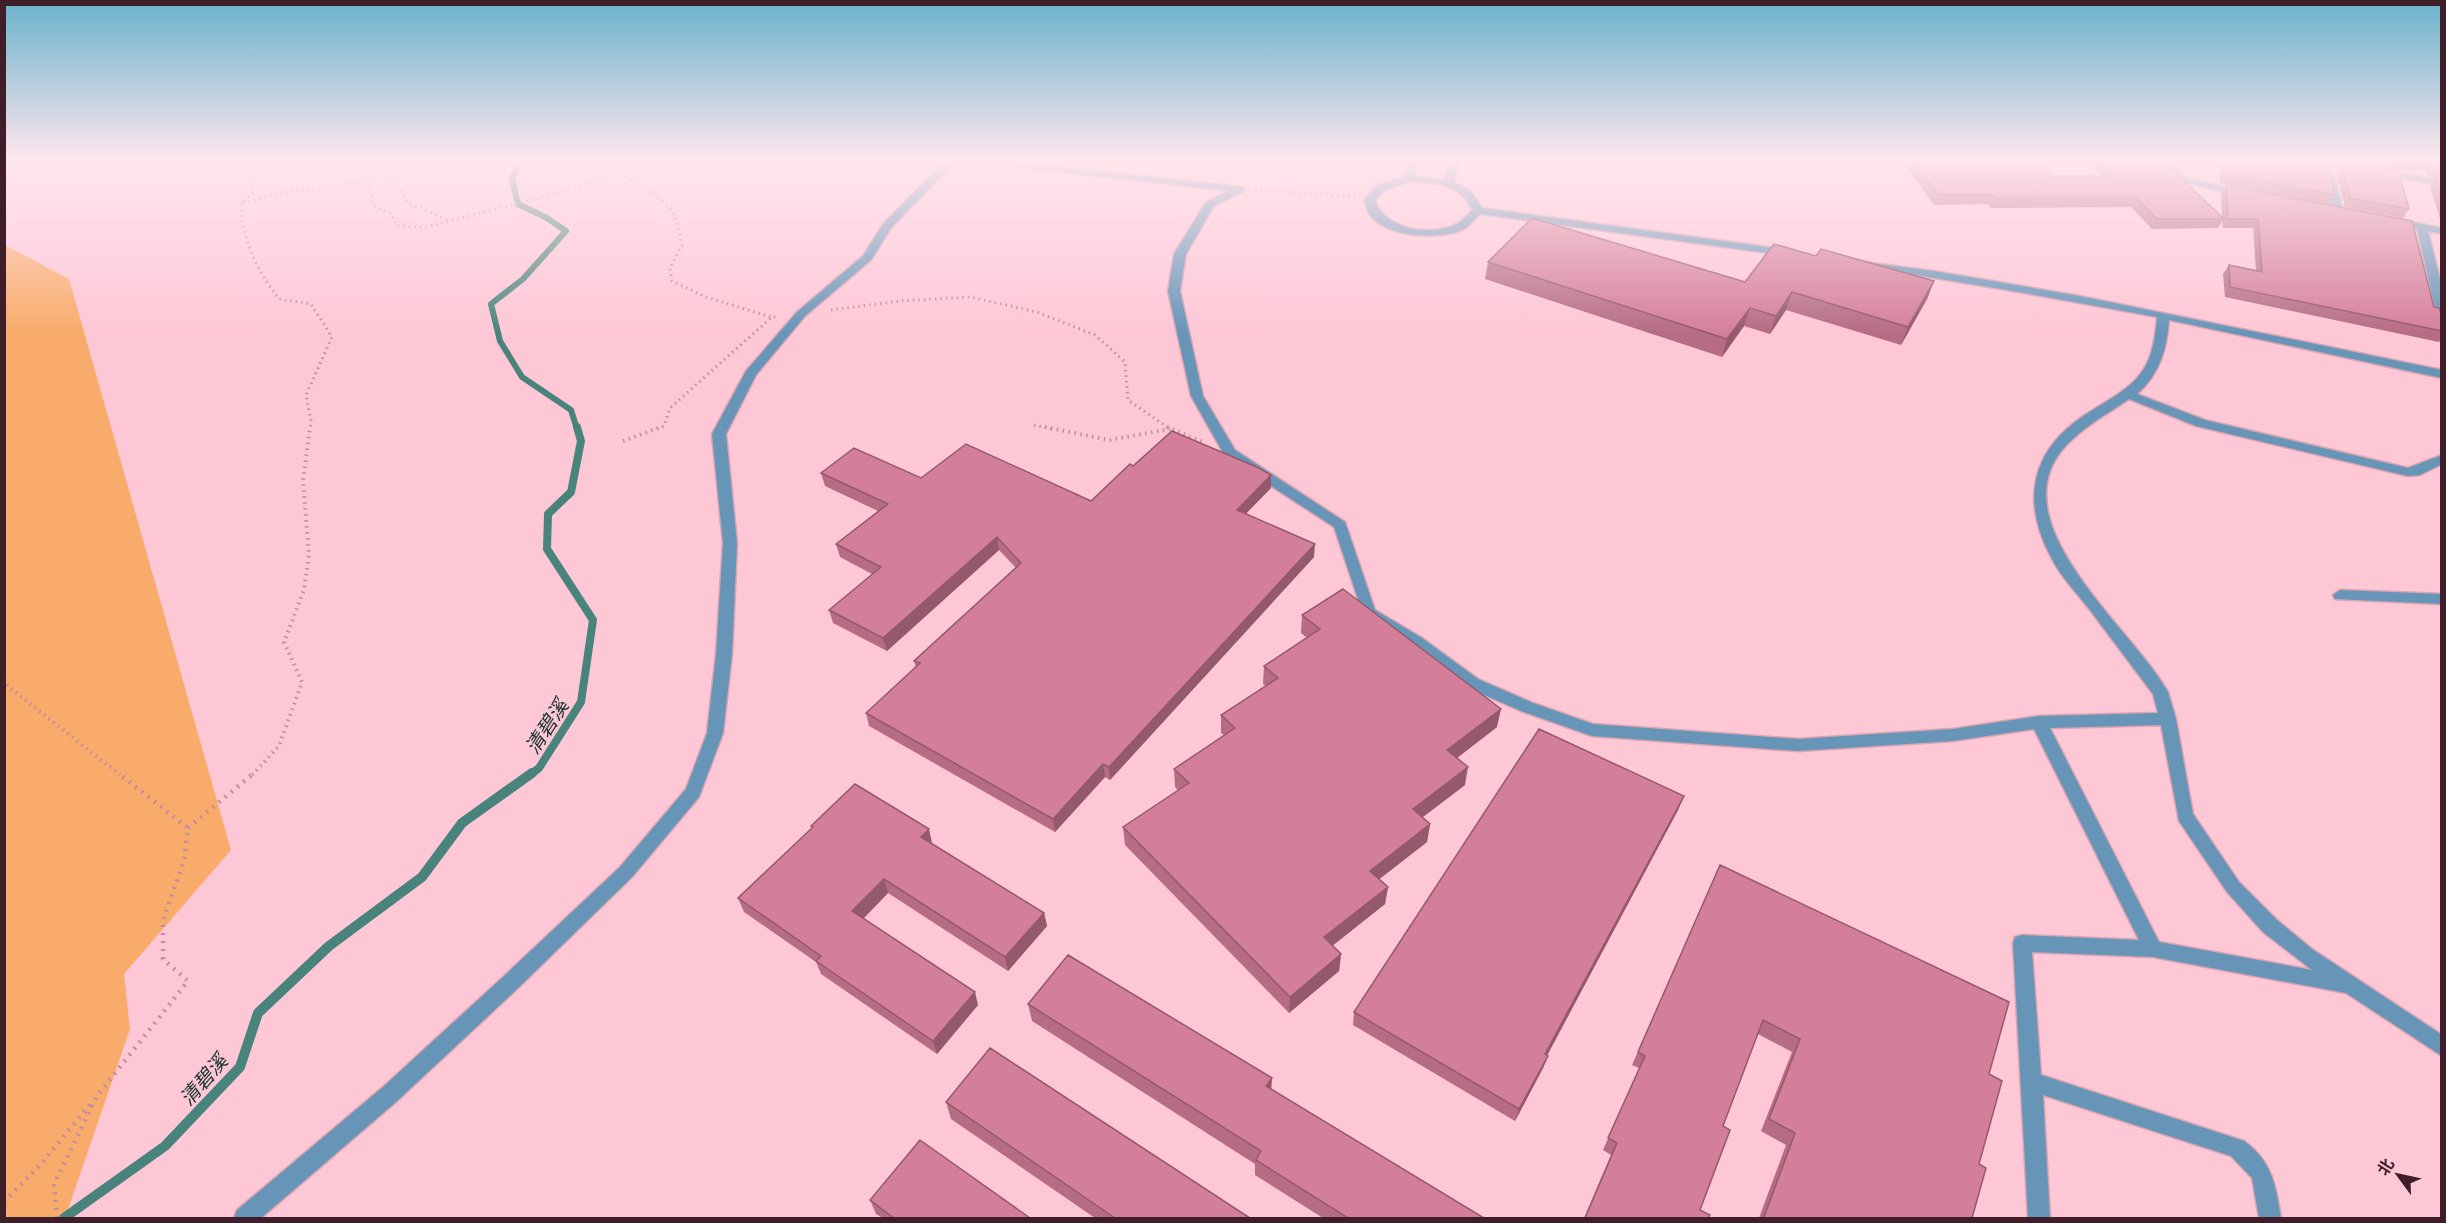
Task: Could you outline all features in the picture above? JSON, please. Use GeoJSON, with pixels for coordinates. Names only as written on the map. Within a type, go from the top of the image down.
{"type":"FeatureCollection","features":[{"type":"Feature","properties":{"kind":"street"},"geometry":{"type":"LineString","coordinates":[[244,1218],[390,1094],[526,967],[626,872],[693,792],[715,733],[724,654],[730,543],[719,434],[750,374],[801,314],[867,258],[887,226],[895,218]]}},
{"type":"Feature","properties":{"kind":"street"},"geometry":{"type":"LineString","coordinates":[[1202,218],[1180,254],[1174,291],[1197,396],[1230,453],[1340,525],[1369,613],[1417,642],[1472,683],[1527,707],[1592,730],[1798,745],[1953,735],[2039,722],[2168,719]]}},
{"type":"Feature","properties":{"kind":"street"},"geometry":{"type":"LineString","coordinates":[[1377,218],[1389,226],[1410,232],[1434,233],[1456,229],[1473,218]]}},
{"type":"Feature","properties":{"kind":"street"},"geometry":{"type":"LineString","coordinates":[[1530,218],[1808,256]]}},
{"type":"Feature","properties":{"kind":"street"},"geometry":{"type":"LineString","coordinates":[[2380,219],[2442,231]]}},
{"type":"Feature","properties":{"kind":"street"},"geometry":{"type":"LineString","coordinates":[[2422,227],[2442,312]]}},
{"type":"Feature","properties":{"kind":"street"},"geometry":{"type":"LineString","coordinates":[[1843,261],[1983,281],[2163,315],[2442,374]]}},
{"type":"Feature","properties":{"kind":"street"},"geometry":{"type":"LineString","coordinates":[[2163,315],[2162,343],[2144,380],[2068,435],[2053,454],[2038,488],[2040,514],[2046,535],[2059,559],[2160,692],[2168,719],[2185,816],[2233,887],[2270,926],[2305,955],[2442,1047]]}},
{"type":"Feature","properties":{"kind":"street"},"geometry":{"type":"LineString","coordinates":[[2127,394],[2201,423],[2408,472],[2415,472],[2442,459]]}},
{"type":"Feature","properties":{"kind":"street"},"geometry":{"type":"LineString","coordinates":[[2340,595],[2442,599]]}},
{"type":"Feature","properties":{"kind":"street"},"geometry":{"type":"LineString","coordinates":[[2039,722],[2153,949]]}},
{"type":"Feature","properties":{"kind":"street"},"geometry":{"type":"LineString","coordinates":[[2039,1218],[2022,943],[2153,949],[2352,986]]}},
{"type":"Feature","properties":{"kind":"street"},"geometry":{"type":"LineString","coordinates":[[2032,1082],[2237,1148],[2259,1166],[2270,1218]]}},
{"type":"Feature","properties":{"kind":"path"},"geometry":{"type":"LineString","coordinates":[[4,1202],[40,1165],[188,981],[163,959],[163,920],[184,861],[188,828],[249,778],[279,746],[302,681],[284,642],[304,590],[309,555],[303,481],[311,421],[306,395],[332,337],[311,304],[279,299],[260,274],[246,246],[243,218]]}},
{"type":"Feature","properties":{"kind":"path"},"geometry":{"type":"LineString","coordinates":[[394,218],[397,226],[426,227],[460,218]]}},
{"type":"Feature","properties":{"kind":"path"},"geometry":{"type":"LineString","coordinates":[[443,218],[449,221]]}},
{"type":"Feature","properties":{"kind":"path"},"geometry":{"type":"LineString","coordinates":[[674,218],[682,245],[670,268],[672,281],[706,297],[772,317],[900,301],[970,297],[1037,312],[1095,335],[1125,362],[1128,400],[1170,429],[1230,453]]}},
{"type":"Feature","properties":{"kind":"path"},"geometry":{"type":"LineString","coordinates":[[623,441],[664,426],[670,408],[772,317]]}},
{"type":"Feature","properties":{"kind":"path"},"geometry":{"type":"LineString","coordinates":[[1034,425],[1109,440],[1170,429]]}},
{"type":"Feature","properties":{"kind":"path"},"geometry":{"type":"LineString","coordinates":[[4,679],[9,687],[188,828]]}},
{"type":"Feature","properties":{"kind":"path"},"geometry":{"type":"LineString","coordinates":[[57,1218],[54,1184],[97,1096]]}},
{"type":"Feature","properties":{"kind":"shaded area"},"geometry":{"type":"Polygon","coordinates":[[[5,245],[69,279],[231,850],[124,974],[130,1029],[65,1218],[5,1218],[5,245]]]}},
{"type":"Feature","properties":{"kind":"building"},"geometry":{"type":"Polygon","coordinates":[[[1532,218],[1745,282],[1774,244],[1816,256],[1821,249],[1934,281],[1908,327],[1792,292],[1776,316],[1750,308],[1727,339],[1488,262],[1532,218]]]}},
{"type":"Feature","properties":{"kind":"building"},"geometry":{"type":"Polygon","coordinates":[[[2156,218],[2224,219],[2157,219],[2156,218]]]}},
{"type":"Feature","properties":{"kind":"building"},"geometry":{"type":"Polygon","coordinates":[[[2397,218],[2412,221],[2434,307],[2439,308],[2442,316],[2442,331],[2230,287],[2229,265],[2262,272],[2258,219],[2228,219],[2397,218]]]}},
{"type":"Feature","properties":{"kind":"building"},"geometry":{"type":"Polygon","coordinates":[[[1172,431],[1271,475],[1237,510],[1315,544],[1109,767],[1103,764],[1053,819],[866,713],[920,663],[914,661],[1021,563],[997,537],[883,638],[829,610],[881,567],[836,544],[888,504],[821,473],[854,448],[921,478],[966,444],[1091,501],[1130,464],[1133,466],[1172,431]]]}},
{"type":"Feature","properties":{"kind":"building"},"geometry":{"type":"Polygon","coordinates":[[[1343,589],[1501,709],[1447,750],[1468,767],[1413,809],[1430,824],[1370,871],[1388,887],[1324,937],[1341,954],[1290,997],[1123,827],[1189,783],[1174,769],[1235,728],[1221,715],[1278,678],[1264,666],[1320,629],[1302,615],[1343,589]]]}},
{"type":"Feature","properties":{"kind":"building"},"geometry":{"type":"Polygon","coordinates":[[[1539,729],[1684,796],[1545,1054],[1548,1056],[1519,1109],[1354,1012],[1539,729]]]}},
{"type":"Feature","properties":{"kind":"building"},"geometry":{"type":"Polygon","coordinates":[[[855,784],[929,829],[921,837],[1044,913],[1005,957],[884,879],[852,911],[975,992],[933,1041],[816,961],[821,956],[738,898],[855,784]]]}},
{"type":"Feature","properties":{"kind":"building"},"geometry":{"type":"Polygon","coordinates":[[[1720,865],[2009,1002],[1989,1074],[2002,1081],[1979,1164],[1986,1168],[1972,1218],[1764,1217],[1795,1133],[1769,1119],[1800,1039],[1763,1020],[1723,1126],[1730,1130],[1700,1210],[1710,1215],[1708,1218],[1585,1218],[1617,1143],[1608,1138],[1645,1056],[1638,1052],[1720,865]]]}},
{"type":"Feature","properties":{"kind":"building"},"geometry":{"type":"Polygon","coordinates":[[[1068,955],[1272,1078],[1266,1086],[1484,1218],[1348,1218],[1256,1160],[1261,1151],[1028,1004],[1068,955]]]}},
{"type":"Feature","properties":{"kind":"building"},"geometry":{"type":"Polygon","coordinates":[[[990,1048],[1250,1218],[1115,1218],[946,1102],[990,1048]]]}},
{"type":"Feature","properties":{"kind":"building"},"geometry":{"type":"Polygon","coordinates":[[[920,1140],[1030,1218],[894,1218],[870,1200],[920,1140]]]}},
{"type":"Feature","properties":{"kind":"waterway","name":"清碧溪"},"geometry":{"type":"LineString","coordinates":[[547,218],[566,231],[523,279],[491,304],[500,341],[522,377],[571,410],[577,429]]}},
{"type":"Feature","properties":{"kind":"waterway","name":"清碧溪"},"geometry":{"type":"LineString","coordinates":[[530,775],[539,768],[581,702],[593,620],[547,549],[548,514],[571,492],[581,441],[577,427]]}},
{"type":"Feature","properties":{"kind":"waterway","name":"清碧溪"},"geometry":{"type":"LineString","coordinates":[[64,1218],[165,1146],[240,1067],[258,1013],[329,946],[422,877],[462,823],[532,773]]}}]}
